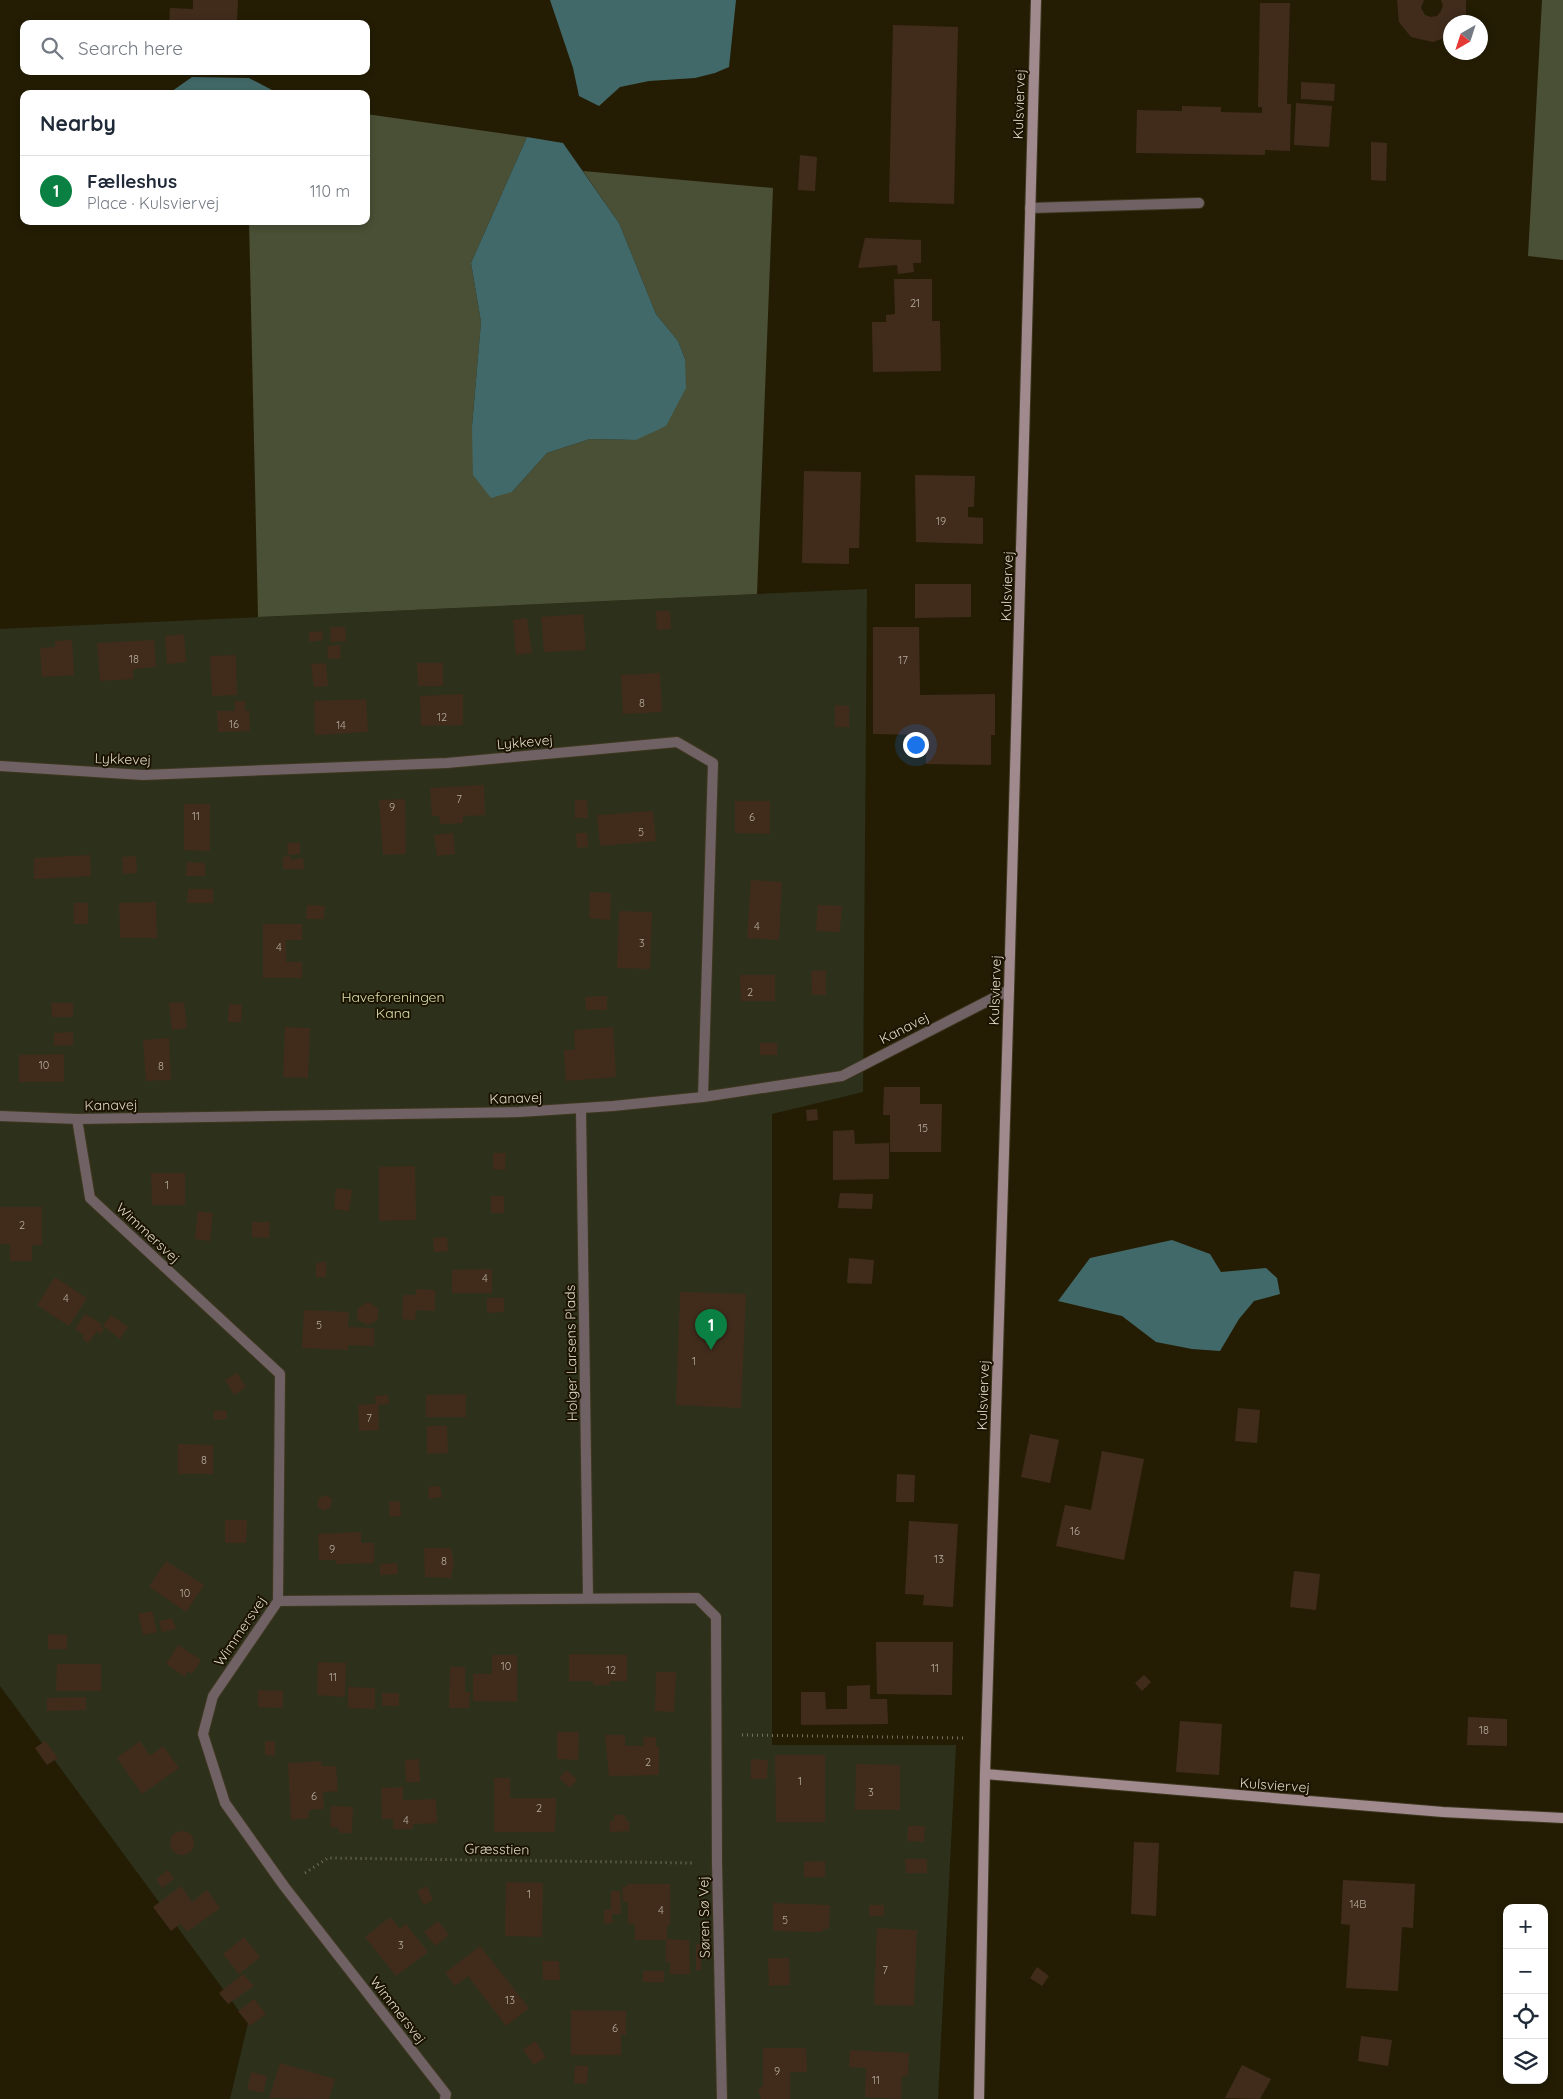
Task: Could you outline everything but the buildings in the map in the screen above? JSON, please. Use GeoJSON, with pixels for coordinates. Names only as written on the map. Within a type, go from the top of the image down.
{"type":"FeatureCollection","features":[{"type":"Feature","properties":{"kind":"street","name":"Kulsviervej"},"geometry":{"type":"LineString","coordinates":[[979,2099],[985,1774],[1036,0]]}},
{"type":"Feature","properties":{"kind":"street","name":"Kulsviervej"},"geometry":{"type":"LineString","coordinates":[[985,1774],[1298,1800],[1563,1818]]}},
{"type":"Feature","properties":{"kind":"lane"},"geometry":{"type":"LineString","coordinates":[[1030,208],[1199,203]]}},
{"type":"Feature","properties":{"kind":"lane","name":"Lykkevej"},"geometry":{"type":"LineString","coordinates":[[0,766],[143,775],[447,764],[677,742],[713,763],[702,1097]]}},
{"type":"Feature","properties":{"kind":"lane","name":"Kanavej"},"geometry":{"type":"LineString","coordinates":[[0,1116],[77,1119],[519,1112],[702,1097],[842,1076],[1009,990]]}},
{"type":"Feature","properties":{"kind":"lane","name":"Holger Larsens Plads"},"geometry":{"type":"LineString","coordinates":[[581,1108],[588,1597]]}},
{"type":"Feature","properties":{"kind":"lane","name":"Wimmersvej"},"geometry":{"type":"LineString","coordinates":[[77,1119],[90,1198],[280,1374],[278,1601],[213,1696],[203,1734],[225,1803],[284,1886],[446,2094],[445,2099]]}},
{"type":"Feature","properties":{"kind":"lane","name":"Søren Sø Vej"},"geometry":{"type":"LineString","coordinates":[[278,1601],[588,1597],[697,1598],[716,1617],[717,1863],[722,2099]]}},
{"type":"Feature","properties":{"kind":"path"},"geometry":{"type":"LineString","coordinates":[[716,1734],[986,1738]]}},
{"type":"Feature","properties":{"kind":"path","name":"Græsstien"},"geometry":{"type":"LineString","coordinates":[[284,1886],[328,1858],[717,1863]]}},
{"type":"Feature","properties":{"kind":"green space"},"geometry":{"type":"Polygon","coordinates":[[[1542,0],[1563,0],[1563,260],[1528,256],[1542,0]]]}},
{"type":"Feature","properties":{"kind":"green space"},"geometry":{"type":"Polygon","coordinates":[[[370,115],[527,137],[471,263],[481,322],[472,426],[512,492],[547,453],[590,439],[636,440],[685,359],[678,341],[656,314],[619,223],[583,171],[773,188],[757,594],[258,617],[249,225],[370,225],[370,115]]]}},
{"type":"Feature","properties":{"kind":"green space","name":"Haveforeningen Kana"},"geometry":{"type":"Polygon","coordinates":[[[867,589],[863,1092],[772,1114],[772,1745],[956,1745],[938,2099],[230,2099],[248,2023],[0,1686],[0,629],[867,589]]]}},
{"type":"Feature","properties":{"kind":"water"},"geometry":{"type":"Polygon","coordinates":[[[550,0],[736,0],[729,67],[695,78],[649,81],[620,87],[599,106],[579,96],[573,68],[550,0]]]}},
{"type":"Feature","properties":{"kind":"water"},"geometry":{"type":"Polygon","coordinates":[[[192,77],[249,78],[272,90],[174,90],[192,77]]]}},
{"type":"Feature","properties":{"kind":"water"},"geometry":{"type":"Polygon","coordinates":[[[527,137],[563,143],[619,223],[656,314],[678,341],[685,359],[686,388],[666,426],[636,440],[590,439],[547,453],[512,492],[491,498],[473,475],[472,426],[481,322],[471,263],[527,137]]]}},
{"type":"Feature","properties":{"kind":"water"},"geometry":{"type":"Polygon","coordinates":[[[1172,1240],[1210,1254],[1221,1272],[1266,1268],[1277,1278],[1280,1294],[1254,1301],[1239,1319],[1220,1351],[1192,1349],[1156,1342],[1122,1316],[1058,1301],[1090,1258],[1172,1240]]]}},
{"type":"Feature","properties":{"kind":"place","name":"Fælleshus"},"geometry":{"type":"Point","coordinates":[711,1350]}}]}
